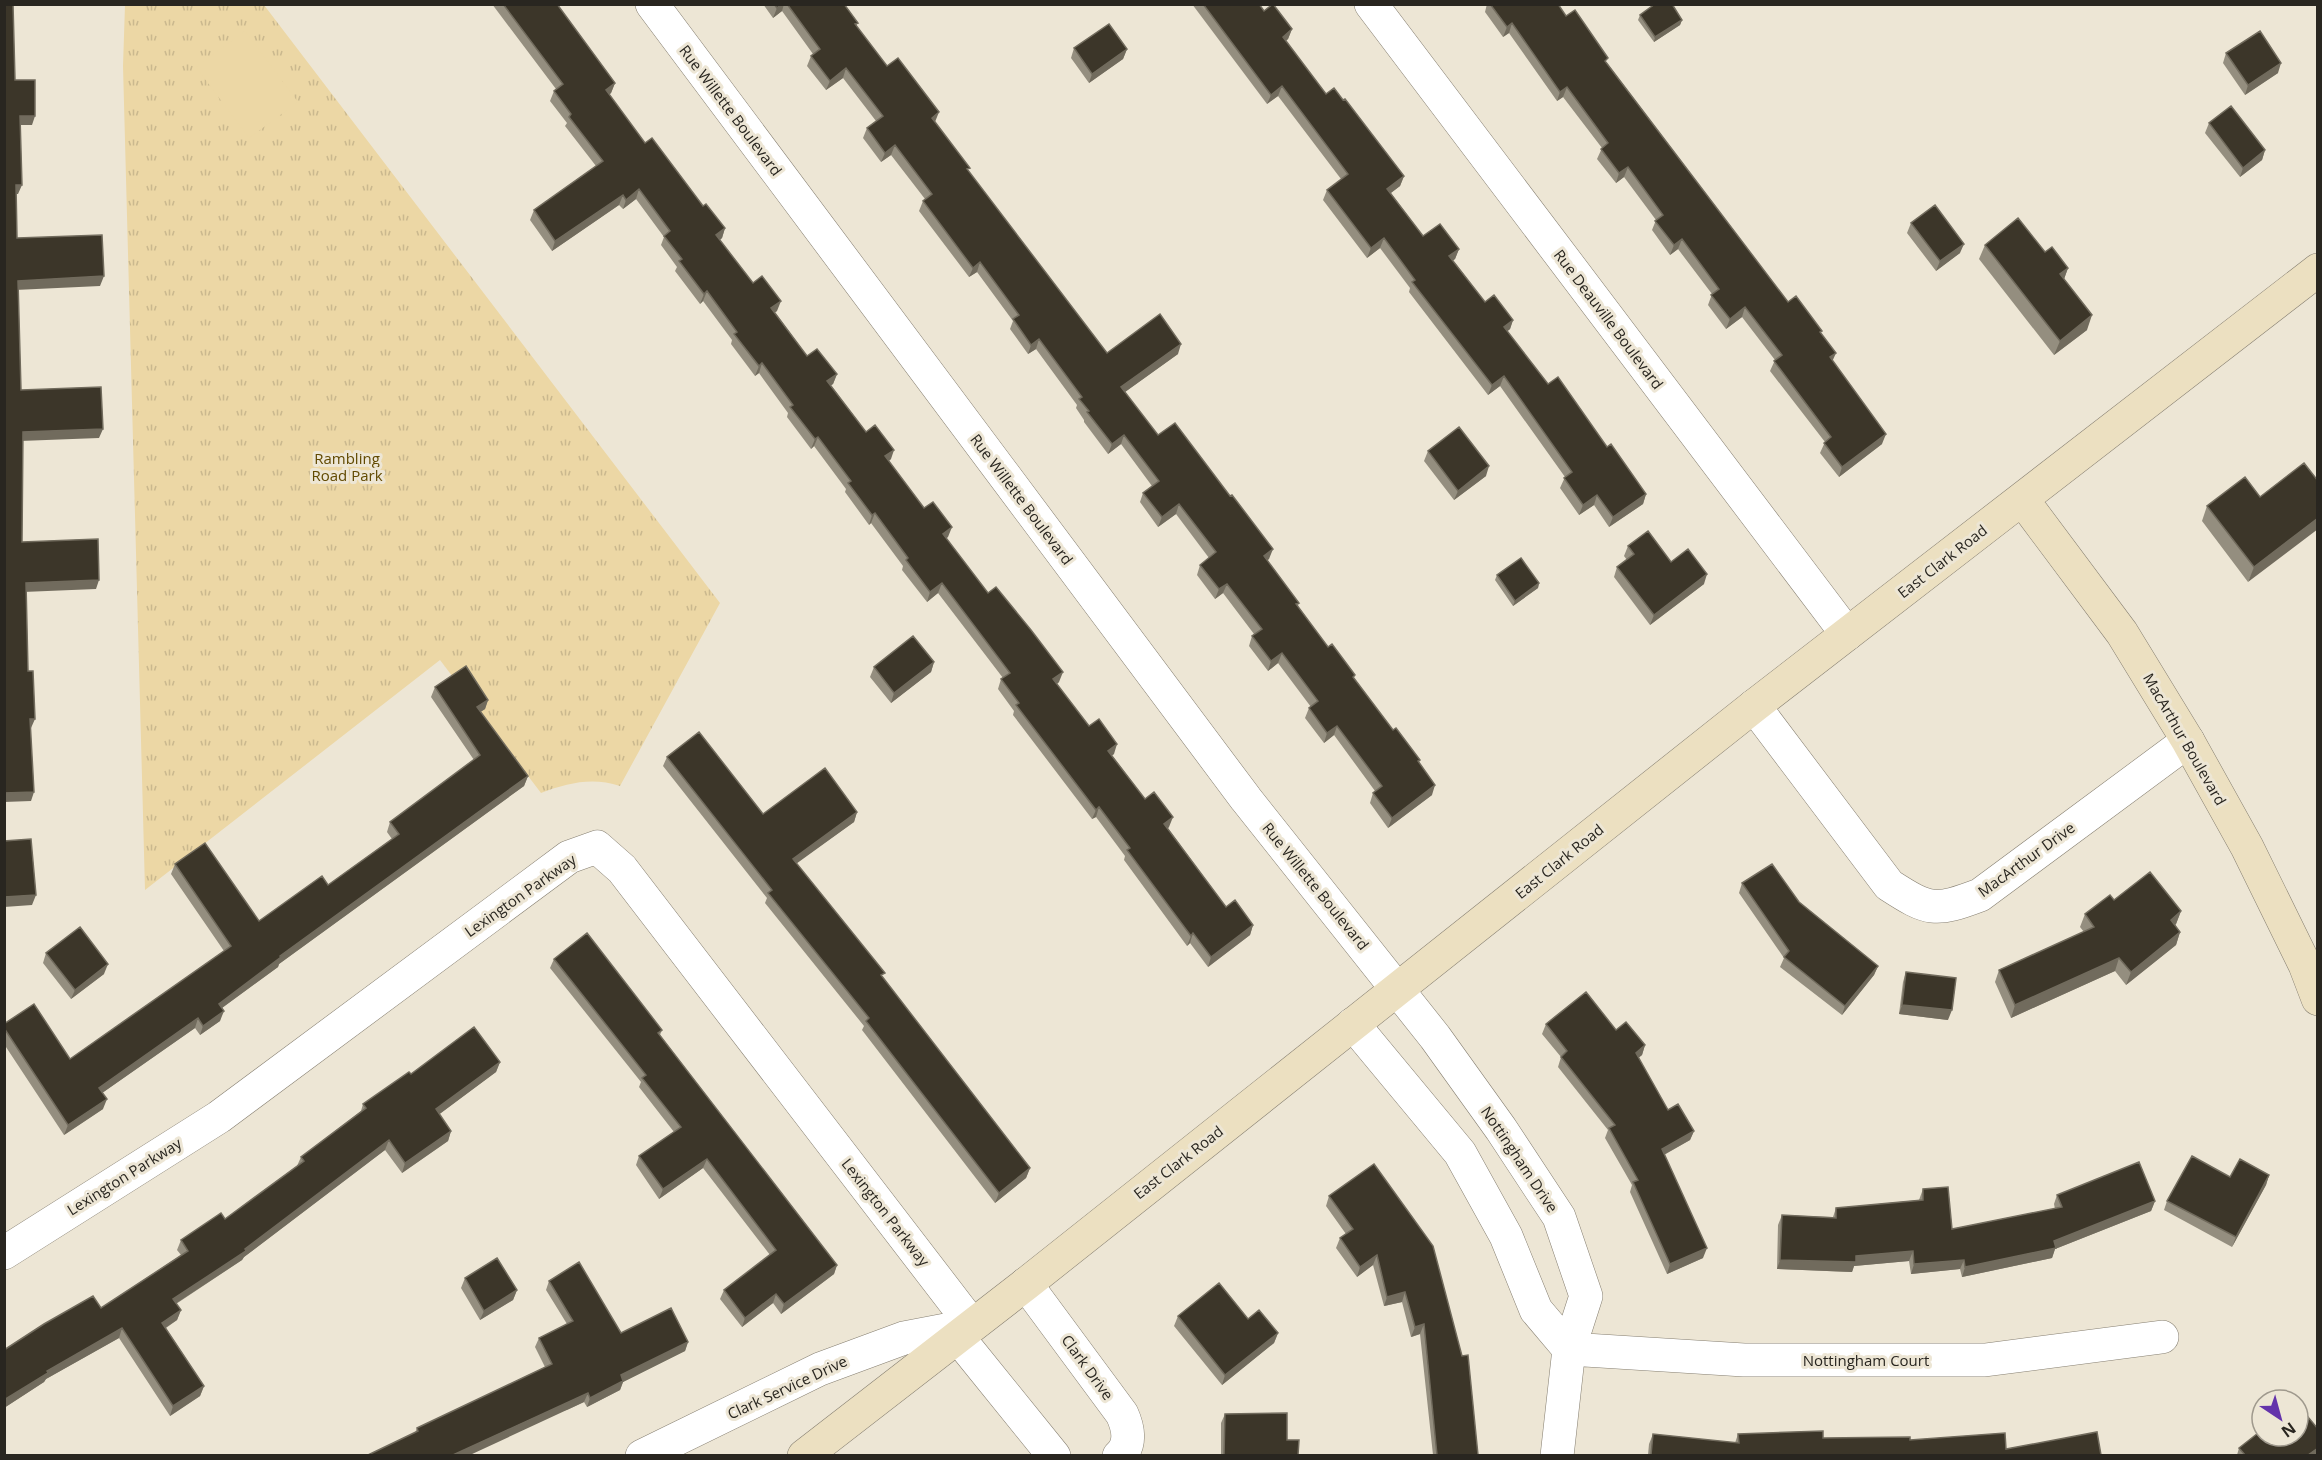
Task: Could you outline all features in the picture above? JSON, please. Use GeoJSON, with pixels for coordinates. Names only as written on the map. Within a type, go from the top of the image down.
{"type":"FeatureCollection","features":[{"type":"Feature","properties":{"kind":"main road","name":"East Clark Road"},"geometry":{"type":"LineString","coordinates":[[804,1455],[1026,1284],[1754,706],[2318,270]]}},
{"type":"Feature","properties":{"kind":"main road","name":"MacArthur Boulevard"},"geometry":{"type":"LineString","coordinates":[[2022,499],[2122,633],[2188,741],[2247,847],[2305,965],[2318,999]]}},
{"type":"Feature","properties":{"kind":"street","name":"Rue Willette Boulevard"},"geometry":{"type":"LineString","coordinates":[[652,4],[1239,790],[1398,989]]}},
{"type":"Feature","properties":{"kind":"street","name":"Rue Deauville Boulevard"},"geometry":{"type":"LineString","coordinates":[[1371,4],[1847,634]]}},
{"type":"Feature","properties":{"kind":"street","name":"MacArthur Drive"},"geometry":{"type":"LineString","coordinates":[[1754,706],[1889,885],[1918,904],[1948,907],[1980,895],[2188,741]]}},
{"type":"Feature","properties":{"kind":"street","name":"Lexington Parkway"},"geometry":{"type":"LineString","coordinates":[[8,1242],[77,1205],[219,1117],[569,857],[597,847],[622,869],[965,1330]]}},
{"type":"Feature","properties":{"kind":"street","name":"Nottingham Drive"},"geometry":{"type":"LineString","coordinates":[[1398,989],[1502,1128],[1559,1217],[1586,1296],[1569,1348],[1557,1455]]}},
{"type":"Feature","properties":{"kind":"street"},"geometry":{"type":"LineString","coordinates":[[1353,1024],[1460,1154],[1506,1236],[1536,1310],[1569,1348]]}},
{"type":"Feature","properties":{"kind":"street","name":"Clark Drive"},"geometry":{"type":"LineString","coordinates":[[1026,1284],[1122,1413],[1129,1430],[1124,1452],[1119,1455]]}},
{"type":"Feature","properties":{"kind":"street"},"geometry":{"type":"LineString","coordinates":[[965,1330],[1054,1455]]}},
{"type":"Feature","properties":{"kind":"street","name":"Clark Service Drive"},"geometry":{"type":"LineString","coordinates":[[642,1455],[820,1369],[904,1338],[965,1330]]}},
{"type":"Feature","properties":{"kind":"street","name":"Nottingham Court"},"geometry":{"type":"LineString","coordinates":[[1569,1348],[1744,1360],[1985,1360],[2162,1337]]}},
{"type":"Feature","properties":{"kind":"green space","name":"Rambling Road Park"},"geometry":{"type":"Polygon","coordinates":[[[125,5],[264,5],[720,603],[620,786],[600,782],[580,782],[541,793],[440,660],[145,890],[123,66],[125,5]]]}},
{"type":"Feature","properties":{"kind":"green space"},"geometry":{"type":"Polygon","coordinates":[[[245,31],[298,102],[249,138],[196,67],[245,31]]]}},
{"type":"Feature","properties":{"kind":"building"},"geometry":{"type":"Polygon","coordinates":[[[4,4],[13,4],[15,80],[35,80],[35,116],[20,116],[22,185],[16,185],[17,238],[102,235],[104,276],[18,281],[21,390],[101,387],[103,429],[23,432],[22,542],[98,539],[99,580],[26,583],[28,671],[33,671],[35,719],[30,719],[34,792],[4,793],[4,4]]]}},
{"type":"Feature","properties":{"kind":"building"},"geometry":{"type":"Polygon","coordinates":[[[503,4],[557,4],[615,83],[606,90],[645,143],[652,138],[703,206],[706,204],[725,228],[716,235],[753,283],[762,276],[781,301],[771,308],[807,356],[817,349],[837,374],[827,381],[866,432],[875,425],[894,450],[885,456],[924,508],[933,502],[952,527],[943,534],[988,593],[996,587],[1063,672],[1053,679],[1089,726],[1099,719],[1117,744],[1108,751],[1145,799],[1154,792],[1173,817],[1164,824],[1226,907],[1235,900],[1253,925],[1211,957],[1193,933],[1191,936],[1127,850],[1130,848],[1099,807],[1096,810],[1016,705],[1019,703],[1001,679],[1010,673],[942,583],[930,592],[875,513],[872,515],[848,483],[851,481],[818,437],[815,439],[790,407],[793,405],[762,363],[759,366],[734,334],[737,332],[707,291],[704,294],[679,261],[682,259],[664,236],[670,231],[639,189],[626,200],[623,195],[555,241],[534,210],[603,161],[569,117],[571,114],[554,91],[563,84],[503,4]]]}},
{"type":"Feature","properties":{"kind":"building"},"geometry":{"type":"Polygon","coordinates":[[[787,4],[844,4],[858,23],[855,24],[887,66],[898,58],[939,112],[932,118],[970,168],[967,169],[1107,353],[1160,314],[1181,344],[1121,387],[1158,435],[1175,423],[1230,496],[1232,495],[1273,549],[1264,556],[1299,603],[1296,604],[1328,647],[1332,644],[1355,675],[1353,677],[1393,730],[1396,728],[1420,760],[1418,761],[1435,785],[1392,818],[1373,793],[1382,786],[1337,726],[1327,733],[1309,708],[1318,701],[1282,653],[1271,661],[1252,636],[1262,629],[1227,584],[1219,589],[1200,565],[1216,552],[1179,504],[1162,517],[1143,493],[1159,481],[1124,435],[1112,444],[1087,412],[1089,411],[1079,399],[1082,397],[1039,339],[1031,345],[1013,319],[1019,315],[980,262],[973,268],[923,201],[932,194],[895,145],[885,153],[867,128],[883,116],[846,68],[830,81],[811,56],[820,49],[787,4]]]}},
{"type":"Feature","properties":{"kind":"building"},"geometry":{"type":"Polygon","coordinates":[[[1203,4],[1259,4],[1264,11],[1273,4],[1292,29],[1283,37],[1326,94],[1334,88],[1343,100],[1345,99],[1404,176],[1387,189],[1423,236],[1440,224],[1459,249],[1449,256],[1485,302],[1494,295],[1513,320],[1504,327],[1548,384],[1558,377],[1607,447],[1611,444],[1646,494],[1613,517],[1597,495],[1583,505],[1564,478],[1572,472],[1504,376],[1492,385],[1412,282],[1415,280],[1384,238],[1371,248],[1327,190],[1348,174],[1282,86],[1271,95],[1203,4]]]}},
{"type":"Feature","properties":{"kind":"building"},"geometry":{"type":"Polygon","coordinates":[[[1490,4],[1558,4],[1566,16],[1575,10],[1608,58],[1605,61],[1788,302],[1796,296],[1822,331],[1820,332],[1836,353],[1830,357],[1886,434],[1842,467],[1824,443],[1831,437],[1774,361],[1782,355],[1745,307],[1730,319],[1711,295],[1719,289],[1682,239],[1674,245],[1655,221],[1663,215],[1628,167],[1619,173],[1601,149],[1608,143],[1567,87],[1560,92],[1512,23],[1507,27],[1490,4]]]}},
{"type":"Feature","properties":{"kind":"building"},"geometry":{"type":"Polygon","coordinates":[[[1655,4],[1672,4],[1682,20],[1655,37],[1640,15],[1655,4]]]}},
{"type":"Feature","properties":{"kind":"building"},"geometry":{"type":"Polygon","coordinates":[[[1109,24],[1127,49],[1092,74],[1074,48],[1109,24]]]}},
{"type":"Feature","properties":{"kind":"building"},"geometry":{"type":"Polygon","coordinates":[[[2260,31],[2281,63],[2248,85],[2226,53],[2260,31]]]}},
{"type":"Feature","properties":{"kind":"building"},"geometry":{"type":"Polygon","coordinates":[[[2231,106],[2265,150],[2243,168],[2209,123],[2231,106]]]}},
{"type":"Feature","properties":{"kind":"building"},"geometry":{"type":"Polygon","coordinates":[[[1935,205],[1964,244],[1940,261],[1911,223],[1935,205]]]}},
{"type":"Feature","properties":{"kind":"building"},"geometry":{"type":"Polygon","coordinates":[[[2018,218],[2045,252],[2052,247],[2068,268],[2060,274],[2092,315],[2060,341],[1985,245],[2018,218]]]}},
{"type":"Feature","properties":{"kind":"building"},"geometry":{"type":"Polygon","coordinates":[[[1459,427],[1489,466],[1458,491],[1428,451],[1459,427]]]}},
{"type":"Feature","properties":{"kind":"building"},"geometry":{"type":"Polygon","coordinates":[[[2304,463],[2318,481],[2318,518],[2254,567],[2207,506],[2245,477],[2260,497],[2304,463]]]}},
{"type":"Feature","properties":{"kind":"building"},"geometry":{"type":"Polygon","coordinates":[[[1648,531],[1671,562],[1688,549],[1707,574],[1654,615],[1617,567],[1634,554],[1628,546],[1648,531]]]}},
{"type":"Feature","properties":{"kind":"building"},"geometry":{"type":"Polygon","coordinates":[[[1521,558],[1539,583],[1515,601],[1497,575],[1521,558]]]}},
{"type":"Feature","properties":{"kind":"building"},"geometry":{"type":"Polygon","coordinates":[[[913,636],[934,662],[894,693],[874,667],[913,636]]]}},
{"type":"Feature","properties":{"kind":"building"},"geometry":{"type":"Polygon","coordinates":[[[466,666],[488,700],[477,707],[528,776],[280,956],[219,1004],[224,1011],[203,1026],[198,1018],[99,1088],[107,1099],[68,1125],[4,1028],[4,1024],[34,1004],[70,1059],[231,946],[175,864],[205,843],[259,921],[322,876],[328,885],[399,834],[390,822],[480,755],[435,687],[466,666]]]}},
{"type":"Feature","properties":{"kind":"building"},"geometry":{"type":"Polygon","coordinates":[[[699,732],[763,814],[825,768],[857,812],[793,859],[885,973],[881,975],[1030,1168],[999,1193],[866,1021],[869,1018],[768,893],[772,890],[667,757],[699,732]]]}},
{"type":"Feature","properties":{"kind":"building"},"geometry":{"type":"Polygon","coordinates":[[[31,839],[36,895],[4,897],[4,841],[31,839]]]}},
{"type":"Feature","properties":{"kind":"building"},"geometry":{"type":"Polygon","coordinates":[[[1772,864],[1799,902],[1878,966],[1845,1006],[1784,957],[1789,951],[1742,883],[1772,864]]]}},
{"type":"Feature","properties":{"kind":"building"},"geometry":{"type":"Polygon","coordinates":[[[2150,872],[2181,911],[2171,920],[2180,932],[2131,972],[2119,958],[2015,1005],[1999,970],[2094,927],[2085,914],[2110,895],[2114,900],[2150,872]]]}},
{"type":"Feature","properties":{"kind":"building"},"geometry":{"type":"Polygon","coordinates":[[[80,927],[108,964],[75,990],[46,953],[80,927]]]}},
{"type":"Feature","properties":{"kind":"building"},"geometry":{"type":"Polygon","coordinates":[[[587,933],[662,1030],[658,1033],[837,1265],[784,1304],[776,1294],[745,1318],[724,1290],[776,1250],[707,1159],[663,1189],[639,1156],[681,1127],[642,1078],[646,1075],[554,959],[587,933]]]}},
{"type":"Feature","properties":{"kind":"building"},"geometry":{"type":"Polygon","coordinates":[[[1906,972],[1956,978],[1952,1010],[1902,1005],[1906,972]]]}},
{"type":"Feature","properties":{"kind":"building"},"geometry":{"type":"Polygon","coordinates":[[[1586,992],[1616,1030],[1626,1022],[1645,1045],[1636,1053],[1668,1110],[1678,1104],[1694,1131],[1662,1149],[1707,1248],[1670,1264],[1633,1182],[1638,1180],[1609,1128],[1615,1125],[1561,1057],[1567,1051],[1546,1024],[1586,992]]]}},
{"type":"Feature","properties":{"kind":"building"},"geometry":{"type":"Polygon","coordinates":[[[474,1027],[500,1062],[436,1109],[451,1131],[405,1163],[389,1140],[245,1249],[246,1251],[173,1299],[181,1310],[162,1323],[204,1386],[173,1406],[122,1328],[47,1371],[48,1373],[4,1400],[4,1350],[93,1296],[101,1308],[188,1251],[181,1240],[221,1213],[225,1219],[304,1161],[301,1157],[366,1108],[363,1104],[409,1072],[411,1074],[474,1027]]]}},
{"type":"Feature","properties":{"kind":"building"},"geometry":{"type":"Polygon","coordinates":[[[2192,1156],[2230,1177],[2240,1159],[2269,1175],[2236,1237],[2167,1201],[2192,1156]]]}},
{"type":"Feature","properties":{"kind":"building"},"geometry":{"type":"Polygon","coordinates":[[[2139,1162],[2155,1201],[2054,1241],[2056,1248],[1965,1267],[1964,1260],[1914,1264],[1913,1251],[1856,1256],[1856,1262],[1780,1260],[1782,1215],[1836,1218],[1836,1208],[1923,1200],[1923,1189],[1948,1187],[1952,1229],[2062,1207],[2057,1195],[2139,1162]]]}},
{"type":"Feature","properties":{"kind":"building"},"geometry":{"type":"Polygon","coordinates":[[[1374,1164],[1433,1246],[1462,1356],[1468,1355],[1478,1455],[1437,1455],[1424,1324],[1415,1327],[1405,1292],[1387,1297],[1377,1255],[1360,1267],[1340,1238],[1353,1229],[1329,1196],[1374,1164]]]}},
{"type":"Feature","properties":{"kind":"building"},"geometry":{"type":"Polygon","coordinates":[[[497,1258],[517,1290],[484,1311],[465,1278],[497,1258]]]}},
{"type":"Feature","properties":{"kind":"building"},"geometry":{"type":"Polygon","coordinates":[[[579,1262],[621,1333],[671,1308],[688,1342],[621,1375],[623,1381],[590,1398],[588,1393],[453,1455],[368,1455],[418,1431],[417,1428],[552,1364],[539,1338],[573,1321],[549,1281],[579,1262]]]}},
{"type":"Feature","properties":{"kind":"building"},"geometry":{"type":"Polygon","coordinates":[[[1219,1283],[1248,1319],[1259,1310],[1278,1333],[1225,1375],[1178,1316],[1219,1283]]]}},
{"type":"Feature","properties":{"kind":"building"},"geometry":{"type":"Polygon","coordinates":[[[1287,1413],[1287,1440],[1299,1440],[1298,1455],[1224,1455],[1225,1414],[1287,1413]]]}},
{"type":"Feature","properties":{"kind":"building"},"geometry":{"type":"Polygon","coordinates":[[[2310,1419],[2318,1429],[2318,1448],[2308,1455],[2245,1455],[2239,1448],[2250,1439],[2250,1448],[2310,1448],[2310,1419]]]}},
{"type":"Feature","properties":{"kind":"building"},"geometry":{"type":"Polygon","coordinates":[[[1823,1431],[1823,1438],[1910,1437],[1910,1440],[2005,1433],[2006,1449],[2097,1432],[2101,1455],[1651,1455],[1653,1434],[1739,1443],[1738,1434],[1823,1431]]]}}]}
